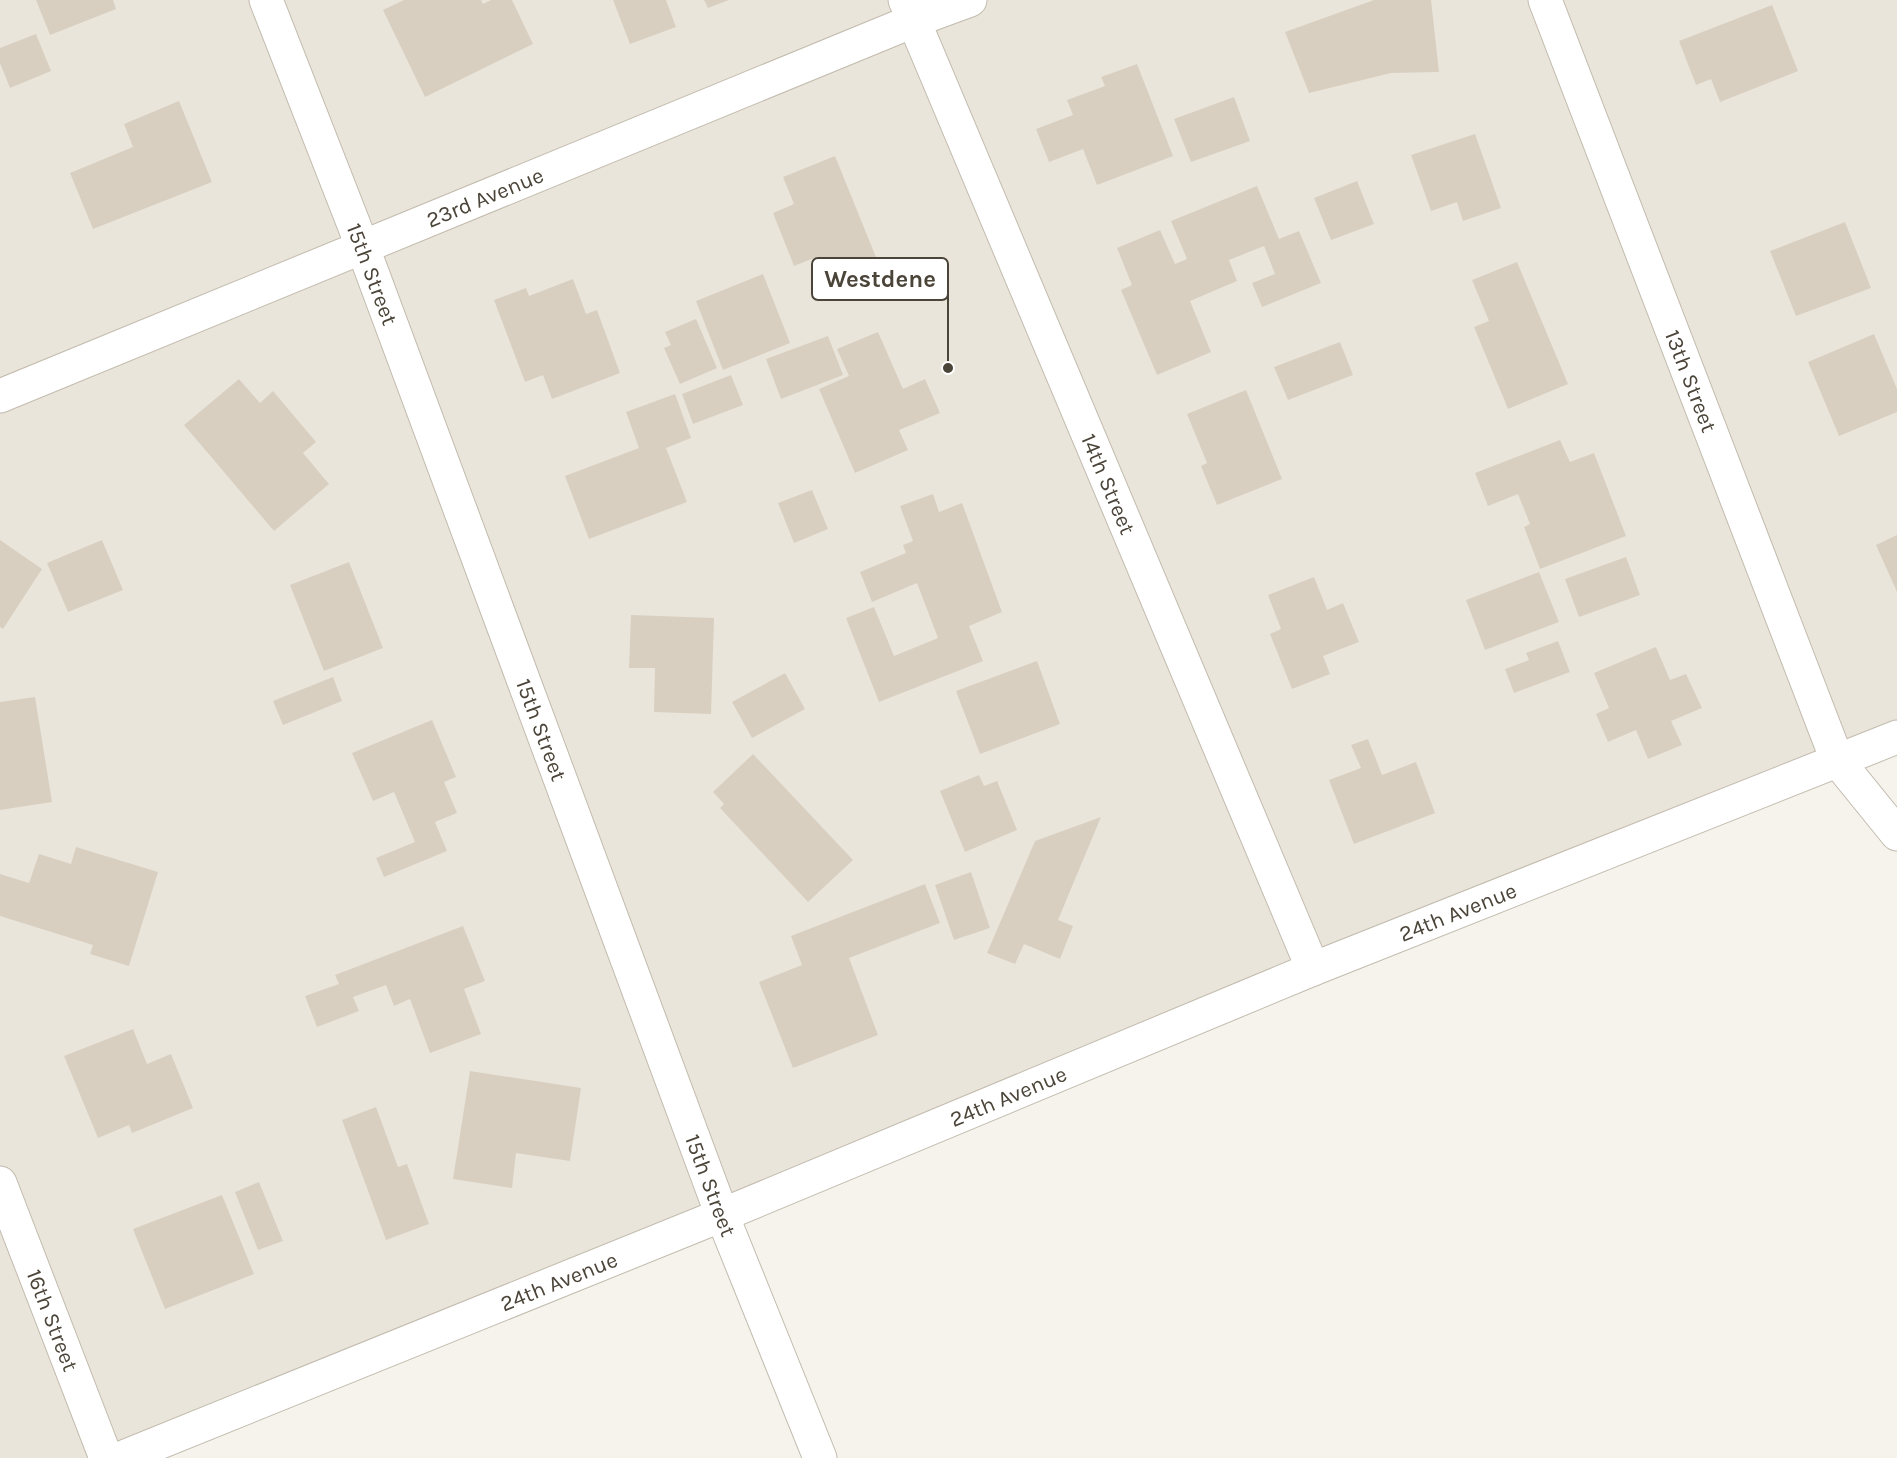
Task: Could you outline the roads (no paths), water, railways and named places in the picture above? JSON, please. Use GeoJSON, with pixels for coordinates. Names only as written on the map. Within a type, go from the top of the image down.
{"type":"FeatureCollection","features":[{"type":"Feature","properties":{"kind":"street","name":"15th Street"},"geometry":{"type":"LineString","coordinates":[[266,0],[363,248],[722,1215],[820,1458]]}},
{"type":"Feature","properties":{"kind":"street","name":"23rd Avenue"},"geometry":{"type":"LineString","coordinates":[[0,396],[363,248],[909,10],[970,0]]}},
{"type":"Feature","properties":{"kind":"street","name":"13th Street"},"geometry":{"type":"LineString","coordinates":[[1545,0],[1837,760],[1897,834]]}},
{"type":"Feature","properties":{"kind":"street","name":"14th Street"},"geometry":{"type":"LineString","coordinates":[[909,10],[1313,969]]}},
{"type":"Feature","properties":{"kind":"street","name":"24th Avenue"},"geometry":{"type":"LineString","coordinates":[[121,1458],[722,1215],[1313,969],[1897,736]]}},
{"type":"Feature","properties":{"kind":"street","name":"16th Street"},"geometry":{"type":"LineString","coordinates":[[0,1183],[106,1458]]}},
{"type":"Feature","properties":{"kind":"place","name":"Westdene"},"geometry":{"type":"Point","coordinates":[948,368]}}]}
